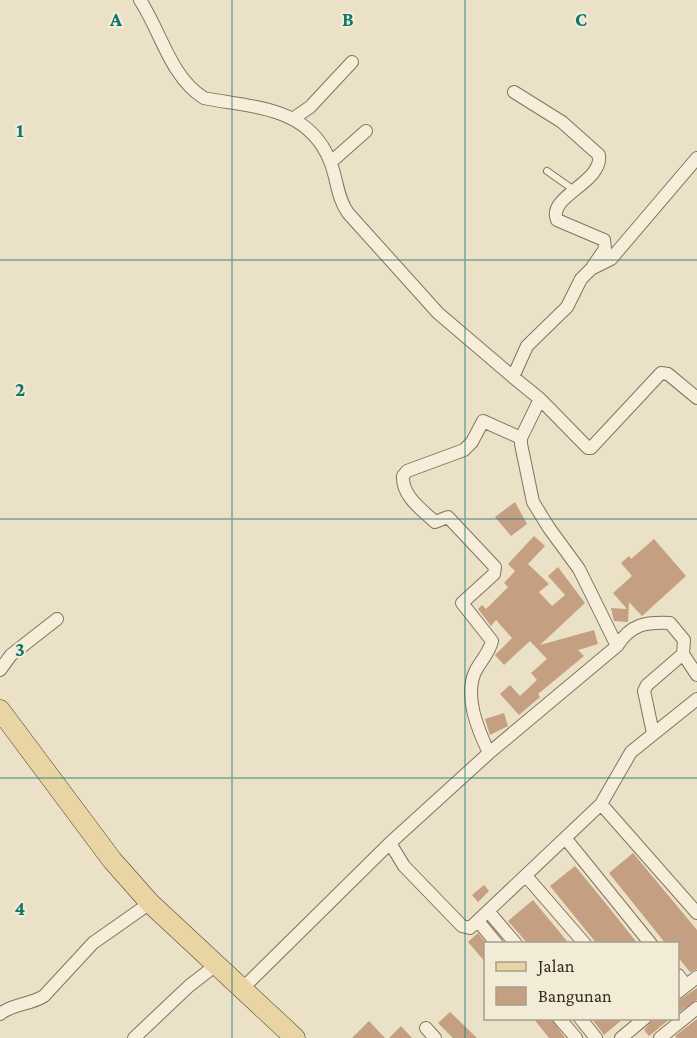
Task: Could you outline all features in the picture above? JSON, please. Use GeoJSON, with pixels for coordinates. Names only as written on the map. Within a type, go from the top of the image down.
{"type":"FeatureCollection","features":[{"type":"Feature","properties":{"kind":"main road"},"geometry":{"type":"LineString","coordinates":[[0,710],[112,860],[150,903],[295,1038]]}},
{"type":"Feature","properties":{"kind":"street"},"geometry":{"type":"LineString","coordinates":[[140,0],[153,19],[181,79],[191,91],[204,98],[294,118],[314,133],[331,162],[343,206],[348,213],[444,319],[540,399],[591,448],[661,373],[668,374],[697,398]]}},
{"type":"Feature","properties":{"kind":"street"},"geometry":{"type":"LineString","coordinates":[[294,118],[310,106],[352,62]]}},
{"type":"Feature","properties":{"kind":"street"},"geometry":{"type":"LineString","coordinates":[[513,377],[527,345],[567,307],[581,279],[605,249],[604,240],[557,220],[555,217],[559,204],[597,169],[600,161],[599,155],[562,122],[514,92]]}},
{"type":"Feature","properties":{"kind":"street"},"geometry":{"type":"LineString","coordinates":[[331,162],[366,131]]}},
{"type":"Feature","properties":{"kind":"street"},"geometry":{"type":"LineString","coordinates":[[591,269],[611,259],[697,158]]}},
{"type":"Feature","properties":{"kind":"street"},"geometry":{"type":"LineString","coordinates":[[540,399],[521,438],[523,459],[534,502],[549,528],[579,569],[617,646]]}},
{"type":"Feature","properties":{"kind":"street"},"geometry":{"type":"LineString","coordinates":[[489,753],[478,730],[473,708],[472,686],[475,672],[490,650],[492,641],[462,603],[494,574],[495,567],[448,517],[435,522],[410,498],[403,489],[403,476],[407,471],[464,450],[472,442],[483,421],[521,438]]}},
{"type":"Feature","properties":{"kind":"street"},"geometry":{"type":"LineString","coordinates":[[0,670],[11,655],[57,619]]}},
{"type":"Feature","properties":{"kind":"street"},"geometry":{"type":"LineString","coordinates":[[243,988],[390,843],[489,753],[617,646],[629,629],[641,624],[670,623],[684,640],[683,654],[697,675]]}},
{"type":"Feature","properties":{"kind":"street"},"geometry":{"type":"LineString","coordinates":[[653,733],[644,691],[647,685],[683,654]]}},
{"type":"Feature","properties":{"kind":"street"},"geometry":{"type":"LineString","coordinates":[[390,843],[404,866],[465,929],[470,928],[527,877],[601,804],[631,752],[697,699]]}},
{"type":"Feature","properties":{"kind":"street"},"geometry":{"type":"LineString","coordinates":[[601,804],[697,913]]}},
{"type":"Feature","properties":{"kind":"street"},"geometry":{"type":"LineString","coordinates":[[567,838],[649,942]]}},
{"type":"Feature","properties":{"kind":"street"},"geometry":{"type":"LineString","coordinates":[[527,877],[583,942]]}},
{"type":"Feature","properties":{"kind":"street"},"geometry":{"type":"LineString","coordinates":[[0,1014],[17,1005],[34,1002],[44,996],[93,944],[150,903]]}},
{"type":"Feature","properties":{"kind":"street"},"geometry":{"type":"LineString","coordinates":[[488,911],[514,942]]}},
{"type":"Feature","properties":{"kind":"street"},"geometry":{"type":"LineString","coordinates":[[478,921],[495,942]]}},
{"type":"Feature","properties":{"kind":"street"},"geometry":{"type":"LineString","coordinates":[[134,1038],[189,986],[216,965]]}},
{"type":"Feature","properties":{"kind":"street"},"geometry":{"type":"LineString","coordinates":[[680,984],[697,977]]}},
{"type":"Feature","properties":{"kind":"street"},"geometry":{"type":"LineString","coordinates":[[662,1038],[697,1008]]}},
{"type":"Feature","properties":{"kind":"street"},"geometry":{"type":"LineString","coordinates":[[562,1020],[576,1038]]}},
{"type":"Feature","properties":{"kind":"street"},"geometry":{"type":"LineString","coordinates":[[582,1020],[597,1038]]}},
{"type":"Feature","properties":{"kind":"street"},"geometry":{"type":"LineString","coordinates":[[621,1038],[643,1020]]}},
{"type":"Feature","properties":{"kind":"street"},"geometry":{"type":"LineString","coordinates":[[426,1028],[435,1038]]}},
{"type":"Feature","properties":{"kind":"lane"},"geometry":{"type":"LineString","coordinates":[[547,171],[575,190]]}},
{"type":"Feature","properties":{"kind":"building"},"geometry":{"type":"Polygon","coordinates":[[[515,502],[527,524],[511,536],[495,517],[515,502]]]}},
{"type":"Feature","properties":{"kind":"building"},"geometry":{"type":"Polygon","coordinates":[[[534,536],[545,546],[528,564],[549,584],[539,592],[552,606],[565,595],[548,576],[558,567],[585,603],[540,645],[594,630],[598,644],[578,650],[584,656],[538,694],[540,697],[519,715],[500,694],[510,685],[520,696],[537,680],[531,673],[547,659],[530,641],[504,665],[495,655],[512,638],[496,620],[491,626],[478,609],[482,605],[486,609],[508,587],[504,583],[515,571],[508,564],[534,536]]]}},
{"type":"Feature","properties":{"kind":"building"},"geometry":{"type":"Polygon","coordinates":[[[654,539],[686,576],[642,616],[629,602],[628,622],[614,621],[611,608],[627,609],[613,593],[632,576],[621,563],[629,556],[631,559],[654,539]]]}},
{"type":"Feature","properties":{"kind":"building"},"geometry":{"type":"Polygon","coordinates":[[[504,713],[508,726],[490,735],[485,719],[504,713]]]}},
{"type":"Feature","properties":{"kind":"building"},"geometry":{"type":"Polygon","coordinates":[[[633,853],[697,930],[697,969],[690,972],[679,958],[679,942],[664,942],[609,873],[633,853]]]}},
{"type":"Feature","properties":{"kind":"building"},"geometry":{"type":"Polygon","coordinates":[[[575,866],[636,942],[595,942],[550,886],[575,866]]]}},
{"type":"Feature","properties":{"kind":"building"},"geometry":{"type":"Polygon","coordinates":[[[484,885],[489,891],[478,902],[472,895],[484,885]]]}},
{"type":"Feature","properties":{"kind":"building"},"geometry":{"type":"Polygon","coordinates":[[[533,900],[567,942],[526,942],[508,921],[533,900]]]}},
{"type":"Feature","properties":{"kind":"building"},"geometry":{"type":"Polygon","coordinates":[[[478,933],[485,942],[484,961],[468,942],[478,933]]]}},
{"type":"Feature","properties":{"kind":"building"},"geometry":{"type":"Polygon","coordinates":[[[697,988],[697,1000],[679,1012],[679,1000],[697,988]]]}},
{"type":"Feature","properties":{"kind":"building"},"geometry":{"type":"Polygon","coordinates":[[[450,1012],[477,1038],[453,1038],[438,1023],[450,1012]]]}},
{"type":"Feature","properties":{"kind":"building"},"geometry":{"type":"Polygon","coordinates":[[[697,1019],[697,1038],[677,1038],[675,1036],[697,1019]]]}},
{"type":"Feature","properties":{"kind":"building"},"geometry":{"type":"Polygon","coordinates":[[[535,1020],[552,1020],[565,1038],[549,1038],[535,1020]]]}},
{"type":"Feature","properties":{"kind":"building"},"geometry":{"type":"Polygon","coordinates":[[[593,1020],[622,1020],[604,1035],[593,1020]]]}},
{"type":"Feature","properties":{"kind":"building"},"geometry":{"type":"Polygon","coordinates":[[[652,1020],[669,1020],[649,1036],[644,1030],[652,1020]]]}},
{"type":"Feature","properties":{"kind":"building"},"geometry":{"type":"Polygon","coordinates":[[[369,1021],[385,1038],[352,1038],[369,1021]]]}},
{"type":"Feature","properties":{"kind":"building"},"geometry":{"type":"Polygon","coordinates":[[[401,1026],[412,1038],[389,1038],[401,1026]]]}}]}
